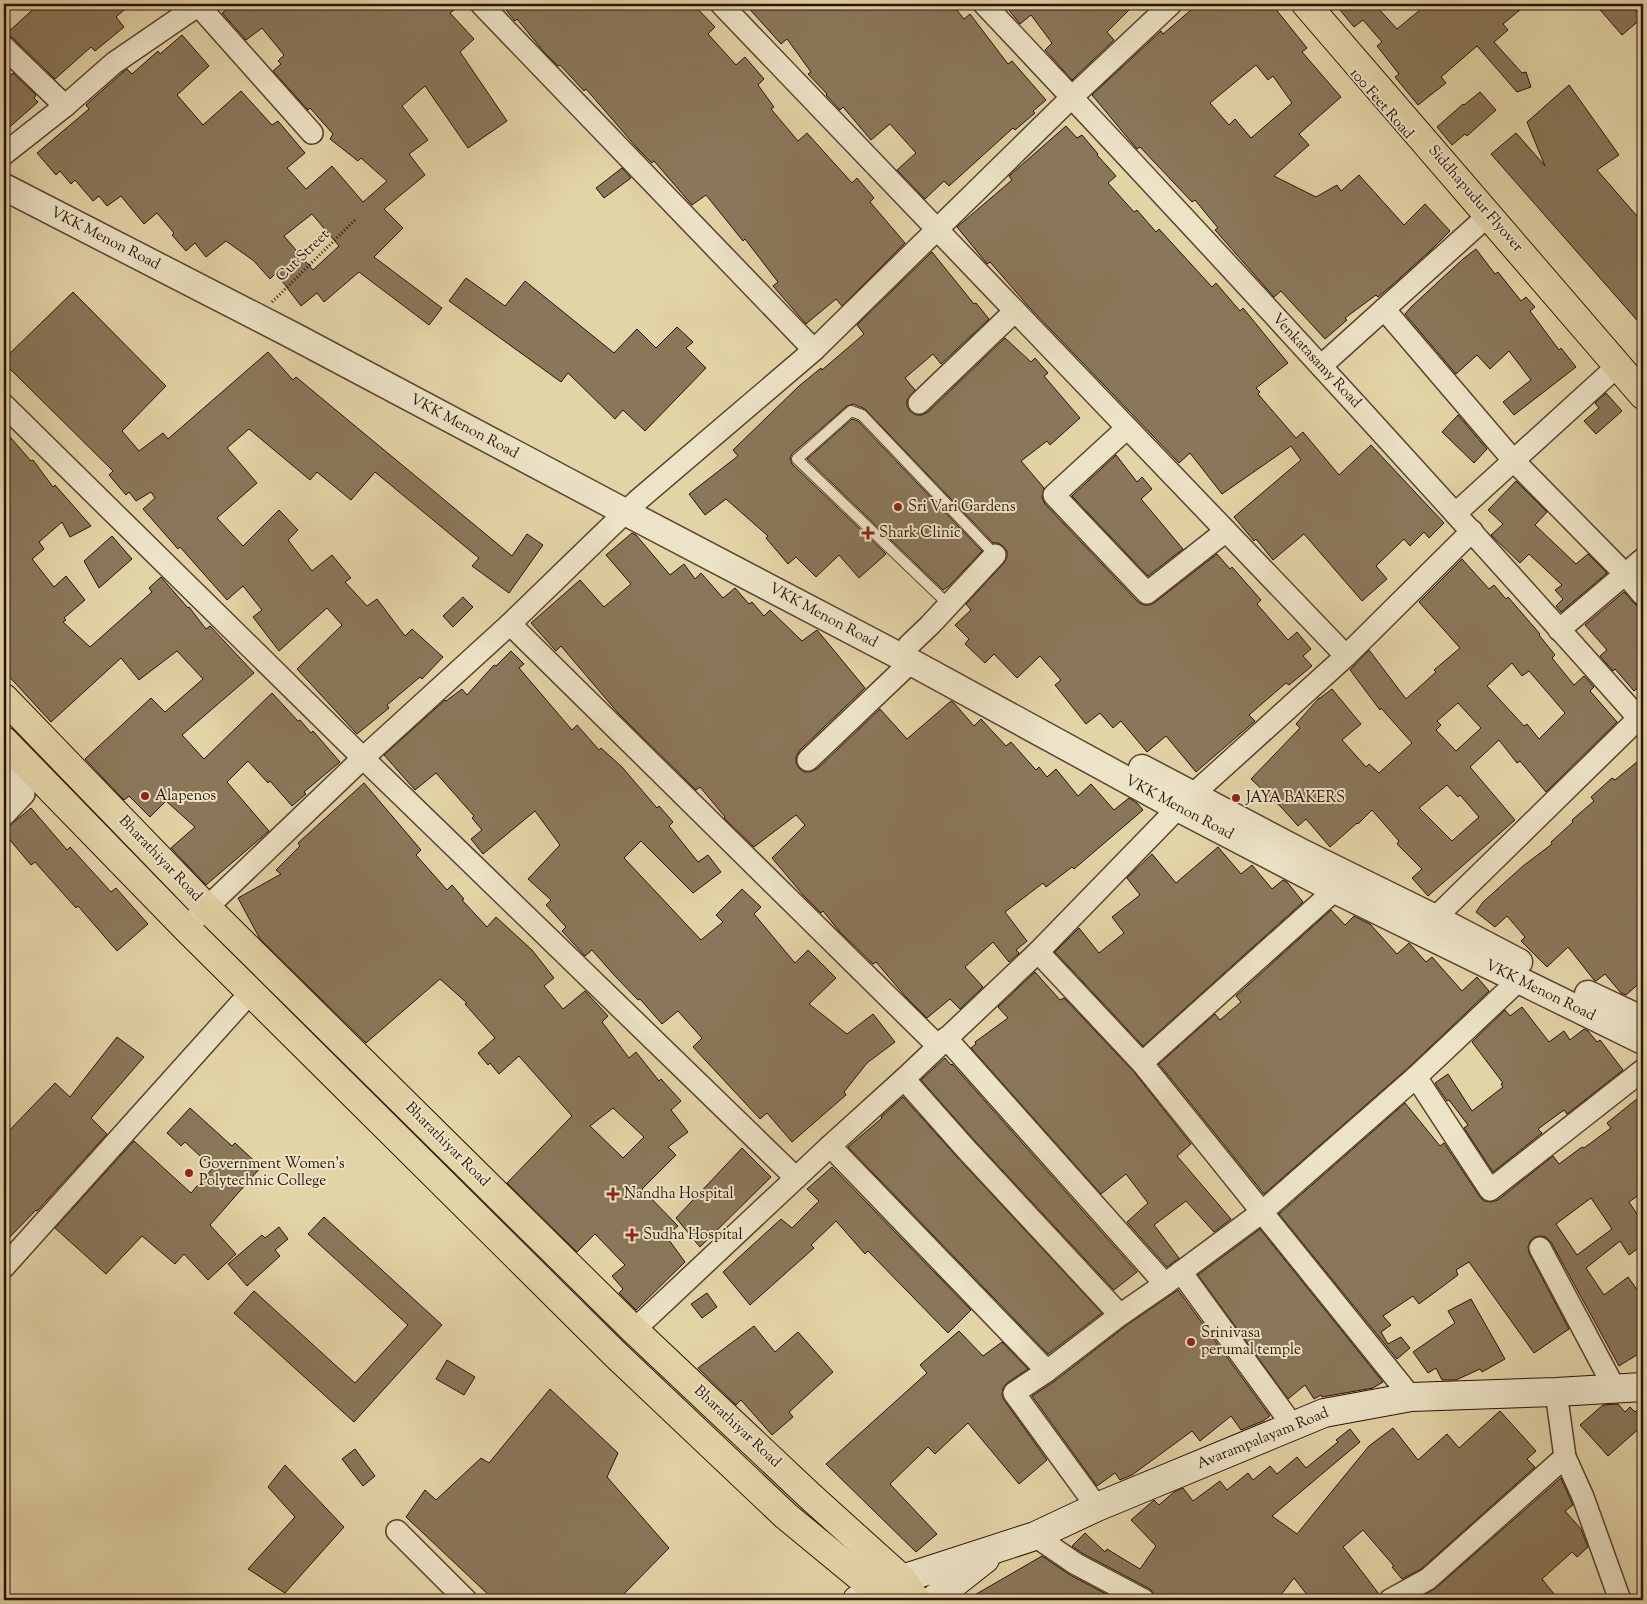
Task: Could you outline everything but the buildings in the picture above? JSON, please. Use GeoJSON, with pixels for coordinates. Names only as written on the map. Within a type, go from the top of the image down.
{"type":"FeatureCollection","features":[{"type":"Feature","properties":{"kind":"main road","name":"100 Feet Road"},"geometry":{"type":"LineString","coordinates":[[1295,4],[1643,408]]}},
{"type":"Feature","properties":{"kind":"main road","name":"Siddhapudur Flyover"},"geometry":{"type":"LineString","coordinates":[[1306,4],[1643,395]]}},
{"type":"Feature","properties":{"kind":"main road","name":"100 Feet Road"},"geometry":{"type":"LineString","coordinates":[[1317,4],[1643,383]]}},
{"type":"Feature","properties":{"kind":"main road","name":"Bharathiyar Road"},"geometry":{"type":"LineString","coordinates":[[4,698],[207,908],[634,1330],[909,1590]]}},
{"type":"Feature","properties":{"kind":"main road","name":"Bharathiyar Road"},"geometry":{"type":"LineString","coordinates":[[4,741],[250,993],[630,1367],[872,1597]]}},
{"type":"Feature","properties":{"kind":"main road","name":"Avarampalayam Road"},"geometry":{"type":"LineString","coordinates":[[872,1597],[909,1590],[998,1549],[1035,1536],[1097,1506],[1324,1412],[1411,1397],[1643,1387]]}},
{"type":"Feature","properties":{"kind":"main road"},"geometry":{"type":"LineString","coordinates":[[933,1600],[998,1549]]}},
{"type":"Feature","properties":{"kind":"street"},"geometry":{"type":"LineString","coordinates":[[4,154],[65,106],[114,63],[199,4],[312,133]]}},
{"type":"Feature","properties":{"kind":"street"},"geometry":{"type":"LineString","coordinates":[[481,4],[814,350]]}},
{"type":"Feature","properties":{"kind":"street"},"geometry":{"type":"LineString","coordinates":[[721,4],[1346,656]]}},
{"type":"Feature","properties":{"kind":"street","name":"Venkatasamy Road"},"geometry":{"type":"LineString","coordinates":[[984,4],[1456,513],[1641,720]]}},
{"type":"Feature","properties":{"kind":"street"},"geometry":{"type":"LineString","coordinates":[[186,928],[363,758],[510,624],[631,507],[814,350],[1072,97],[1171,4]]}},
{"type":"Feature","properties":{"kind":"street"},"geometry":{"type":"LineString","coordinates":[[4,47],[65,106]]}},
{"type":"Feature","properties":{"kind":"street","name":"VKK Menon Road"},"geometry":{"type":"LineString","coordinates":[[4,170],[266,307],[631,507]]}},
{"type":"Feature","properties":{"kind":"street","name":"VKK Menon Road"},"geometry":{"type":"LineString","coordinates":[[4,187],[631,507],[1340,883],[1518,981],[1643,1040]]}},
{"type":"Feature","properties":{"kind":"street"},"geometry":{"type":"LineString","coordinates":[[1321,366],[1482,221]]}},
{"type":"Feature","properties":{"kind":"street"},"geometry":{"type":"LineString","coordinates":[[1384,309],[1514,460],[1626,575],[1643,595]]}},
{"type":"Feature","properties":{"kind":"street"},"geometry":{"type":"LineString","coordinates":[[919,404],[1015,311]]}},
{"type":"Feature","properties":{"kind":"street"},"geometry":{"type":"LineString","coordinates":[[1456,513],[1612,371]]}},
{"type":"Feature","properties":{"kind":"street"},"geometry":{"type":"LineString","coordinates":[[4,404],[363,758],[796,1178]]}},
{"type":"Feature","properties":{"kind":"street"},"geometry":{"type":"LineString","coordinates":[[1127,428],[1054,495],[1147,593],[1226,531]]}},
{"type":"Feature","properties":{"kind":"street"},"geometry":{"type":"LineString","coordinates":[[634,1330],[1038,952],[1185,801],[1346,656],[1472,531]]}},
{"type":"Feature","properties":{"kind":"street"},"geometry":{"type":"LineString","coordinates":[[808,760],[910,654],[949,605],[994,555]]}},
{"type":"Feature","properties":{"kind":"street"},"geometry":{"type":"LineString","coordinates":[[1559,630],[1643,560]]}},
{"type":"Feature","properties":{"kind":"street"},"geometry":{"type":"LineString","coordinates":[[510,624],[942,1042],[1173,1278],[1293,1426]]}},
{"type":"Feature","properties":{"kind":"street"},"geometry":{"type":"LineString","coordinates":[[1435,918],[1641,720]]}},
{"type":"Feature","properties":{"kind":"street"},"geometry":{"type":"LineString","coordinates":[[4,772],[24,794],[4,815]]}},
{"type":"Feature","properties":{"kind":"street"},"geometry":{"type":"LineString","coordinates":[[1142,1064],[1340,883]]}},
{"type":"Feature","properties":{"kind":"street","name":"VKK Menon Road"},"geometry":{"type":"LineString","coordinates":[[1340,883],[1435,918],[1520,962],[1643,1020]]}},
{"type":"Feature","properties":{"kind":"street"},"geometry":{"type":"LineString","coordinates":[[1038,952],[1142,1064],[1411,1397]]}},
{"type":"Feature","properties":{"kind":"street"},"geometry":{"type":"LineString","coordinates":[[1097,1506],[1014,1394],[1047,1371],[1120,1314],[1173,1278],[1262,1212],[1416,1077],[1518,981]]}},
{"type":"Feature","properties":{"kind":"street"},"geometry":{"type":"LineString","coordinates":[[4,1268],[250,993]]}},
{"type":"Feature","properties":{"kind":"street"},"geometry":{"type":"LineString","coordinates":[[1416,1077],[1490,1190],[1643,1070]]}},
{"type":"Feature","properties":{"kind":"street"},"geometry":{"type":"LineString","coordinates":[[904,1079],[966,1149],[1120,1314]]}},
{"type":"Feature","properties":{"kind":"street"},"geometry":{"type":"LineString","coordinates":[[830,1146],[1047,1371]]}},
{"type":"Feature","properties":{"kind":"street"},"geometry":{"type":"LineString","coordinates":[[1540,1248],[1615,1389]]}},
{"type":"Feature","properties":{"kind":"street"},"geometry":{"type":"LineString","coordinates":[[1556,1392],[1565,1457],[1583,1497],[1620,1600]]}},
{"type":"Feature","properties":{"kind":"street"},"geometry":{"type":"LineString","coordinates":[[1390,1600],[1428,1580],[1565,1457]]}},
{"type":"Feature","properties":{"kind":"street"},"geometry":{"type":"LineString","coordinates":[[397,1530],[466,1600]]}},
{"type":"Feature","properties":{"kind":"street"},"geometry":{"type":"LineString","coordinates":[[1035,1536],[1076,1564],[1144,1600]]}},
{"type":"Feature","properties":{"kind":"lane"},"geometry":{"type":"LineString","coordinates":[[949,605],[797,459],[851,411],[862,415],[994,555]]}},
{"type":"Feature","properties":{"kind":"path","name":"Cut Street"},"geometry":{"type":"LineString","coordinates":[[266,307],[355,220]]}},
{"type":"Feature","properties":{"kind":"place","name":"Sri Vari Gardens"},"geometry":{"type":"Point","coordinates":[898,507]}},
{"type":"Feature","properties":{"kind":"place","name":"Shark Clinic"},"geometry":{"type":"Point","coordinates":[868,533]}},
{"type":"Feature","properties":{"kind":"place","name":"Alapenos"},"geometry":{"type":"Point","coordinates":[145,796]}},
{"type":"Feature","properties":{"kind":"place","name":"JAYA BAKERS"},"geometry":{"type":"Point","coordinates":[1236,798]}},
{"type":"Feature","properties":{"kind":"place","name":"Government Women's Polytechnic College"},"geometry":{"type":"Point","coordinates":[189,1173]}},
{"type":"Feature","properties":{"kind":"place","name":"Nandha Hospital"},"geometry":{"type":"Point","coordinates":[613,1194]}},
{"type":"Feature","properties":{"kind":"place","name":"Sudha Hospital"},"geometry":{"type":"Point","coordinates":[632,1235]}},
{"type":"Feature","properties":{"kind":"place","name":"Srinivasa perumal temple"},"geometry":{"type":"Point","coordinates":[1191,1342]}}]}
